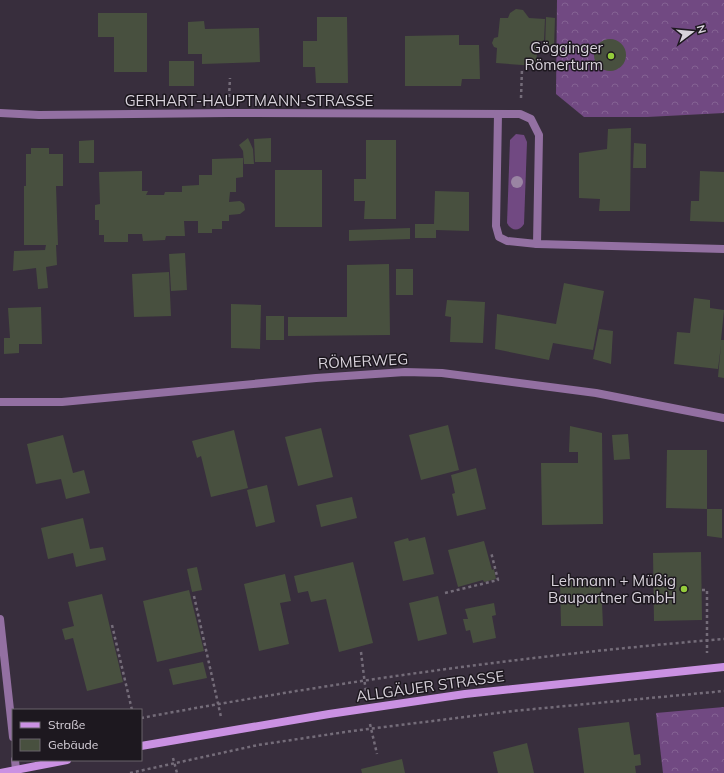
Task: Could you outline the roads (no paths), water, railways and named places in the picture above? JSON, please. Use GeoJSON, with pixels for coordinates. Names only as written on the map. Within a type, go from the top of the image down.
{"type":"FeatureCollection","features":[{"type":"Feature","properties":{"kind":"main road","name":"ALLGÄUER STRASSE"},"geometry":{"type":"LineString","coordinates":[[142,746],[465,694],[724,667]]}},
{"type":"Feature","properties":{"kind":"main road"},"geometry":{"type":"LineString","coordinates":[[0,773],[62,761]]}},
{"type":"Feature","properties":{"kind":"street","name":"GERHART-HAUPTMANN-STRASSE"},"geometry":{"type":"LineString","coordinates":[[0,113],[39,115],[229,112],[520,114],[531,119],[539,135],[537,244]]}},
{"type":"Feature","properties":{"kind":"street"},"geometry":{"type":"LineString","coordinates":[[498,114],[496,226],[499,237],[507,241],[537,244],[724,249]]}},
{"type":"Feature","properties":{"kind":"street","name":"RÖMERWEG"},"geometry":{"type":"LineString","coordinates":[[0,402],[62,402],[316,378],[405,372],[442,373],[596,394],[724,418]]}},
{"type":"Feature","properties":{"kind":"street"},"geometry":{"type":"LineString","coordinates":[[0,619],[12,727]]}},
{"type":"Feature","properties":{"kind":"street"},"geometry":{"type":"LineString","coordinates":[[15,761],[16,770]]}},
{"type":"Feature","properties":{"kind":"place","name":"Gögginger Römerturm"},"geometry":{"type":"Point","coordinates":[611,56]}},
{"type":"Feature","properties":{"kind":"place","name":"Lehmann + Müßig Baupartner GmbH"},"geometry":{"type":"Point","coordinates":[684,589]}}]}
